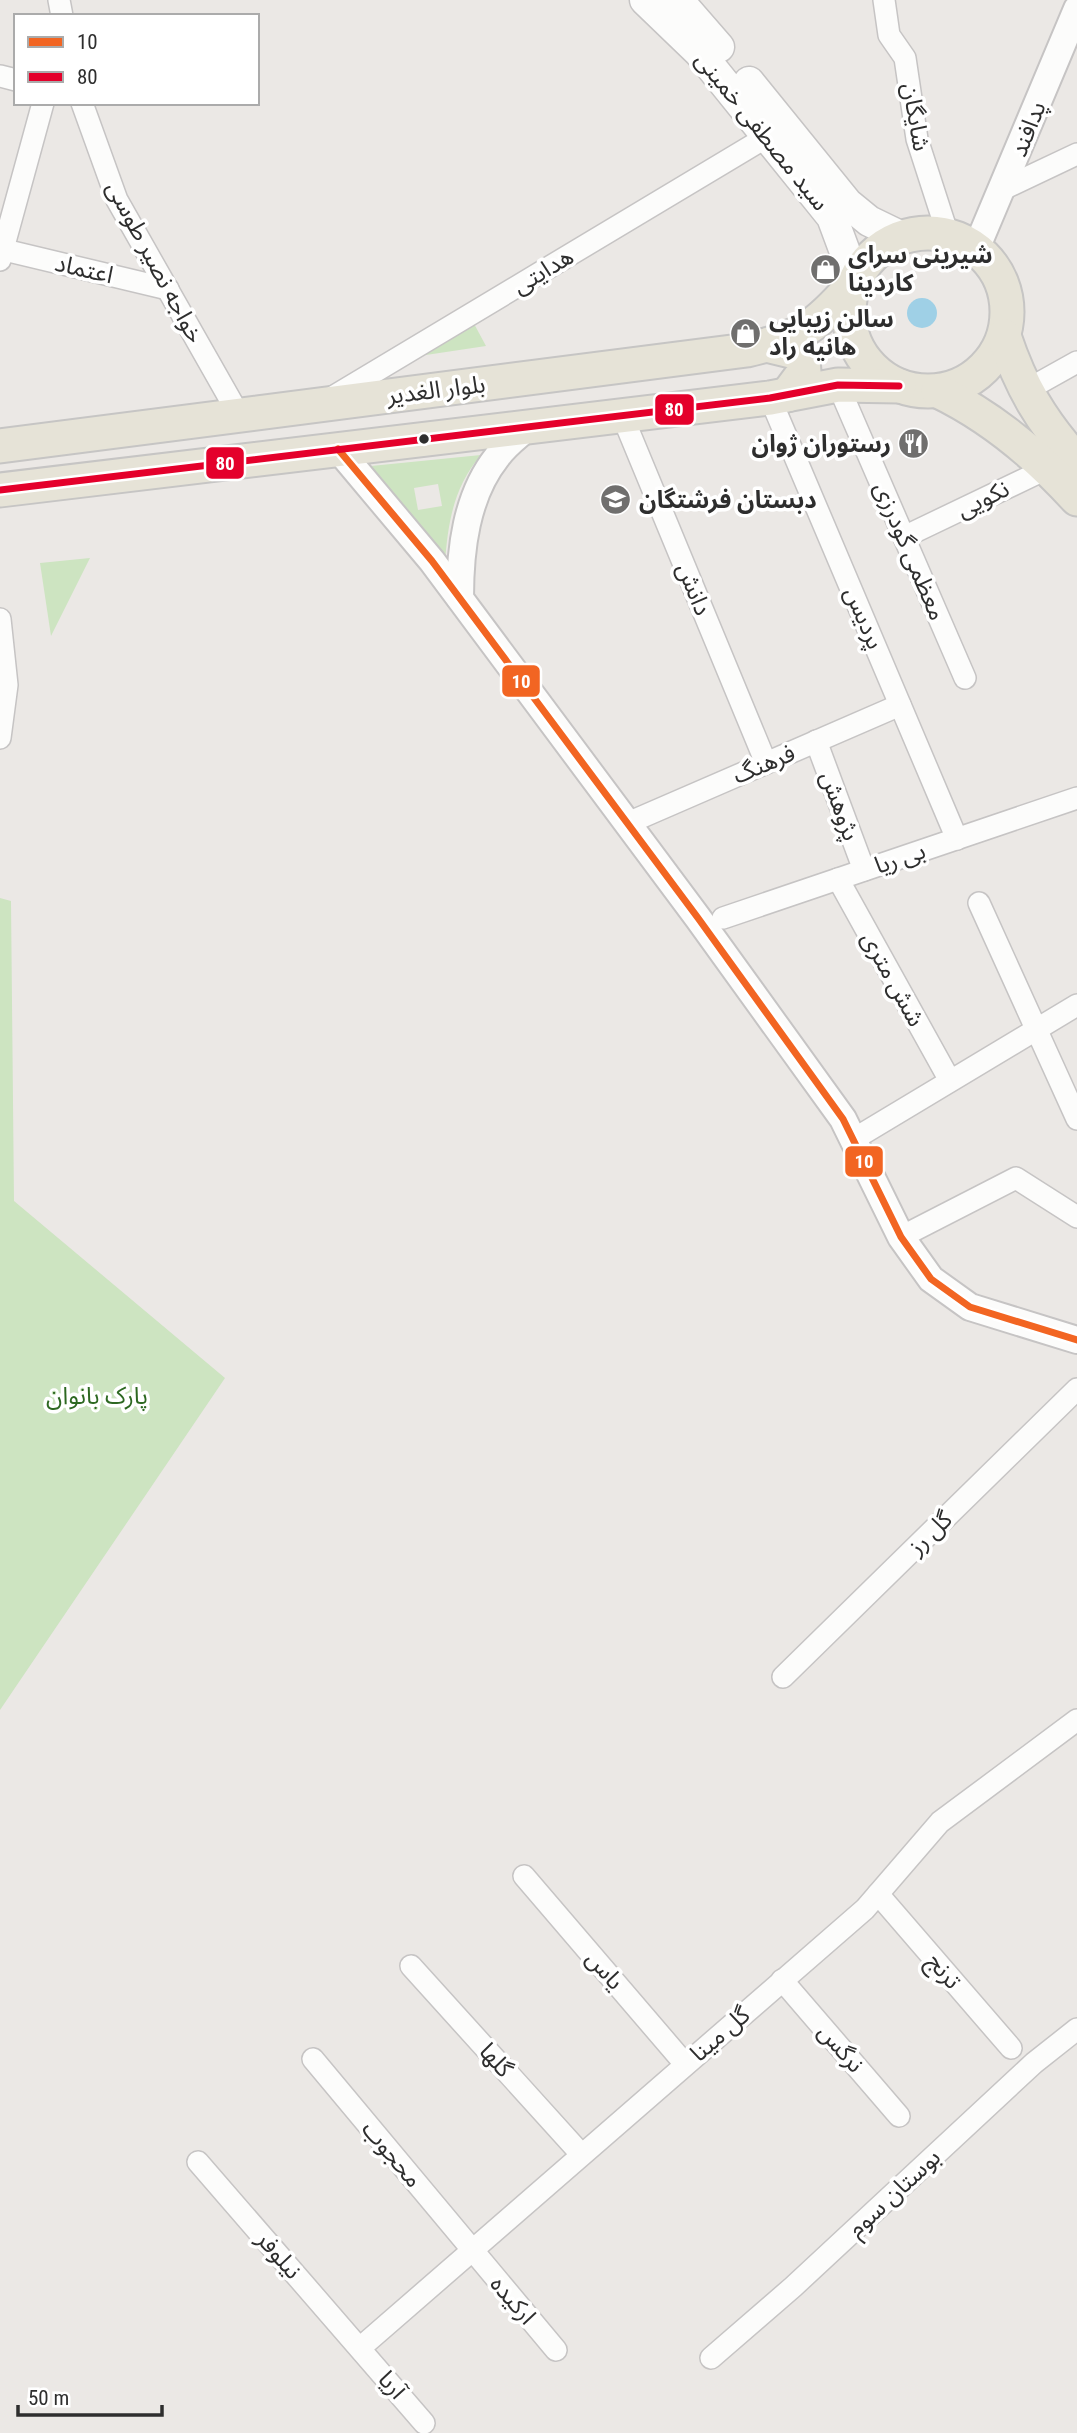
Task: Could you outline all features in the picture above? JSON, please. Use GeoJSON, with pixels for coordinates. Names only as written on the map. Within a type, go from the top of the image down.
{"type":"FeatureCollection","features":[{"type":"Feature","properties":{"kind":"main road","name":"سید مصطفی خمینی"},"geometry":{"type":"LineString","coordinates":[[645,0],[699,52],[832,217],[853,283]]}},
{"type":"Feature","properties":{"kind":"main road","name":"سید مصطفی خمینی"},"geometry":{"type":"LineString","coordinates":[[678,0],[788,128],[847,203],[869,221],[902,237]]}},
{"type":"Feature","properties":{"kind":"main road"},"geometry":{"type":"LineString","coordinates":[[925,233],[962,242],[993,267],[1004,288],[1007,304],[1004,335],[994,356],[979,373],[960,385],[938,391],[918,391],[899,386],[878,374],[862,356],[851,334],[848,310],[853,283],[879,249],[902,237],[925,233]]}},
{"type":"Feature","properties":{"kind":"main road","name":"بلوار الغدیر"},"geometry":{"type":"LineString","coordinates":[[0,446],[766,345],[788,340],[821,321],[853,283]]}},
{"type":"Feature","properties":{"kind":"main road"},"geometry":{"type":"LineString","coordinates":[[1004,335],[1026,391],[1077,499]]}},
{"type":"Feature","properties":{"kind":"main road"},"geometry":{"type":"LineString","coordinates":[[766,345],[795,352],[803,359],[804,372],[778,397]]}},
{"type":"Feature","properties":{"kind":"main road","name":"بلوار الغدیر"},"geometry":{"type":"LineString","coordinates":[[0,490],[778,397],[838,386],[899,386]]}},
{"type":"Feature","properties":{"kind":"main road"},"geometry":{"type":"LineString","coordinates":[[938,391],[972,407],[1032,452],[1062,464]]}},
{"type":"Feature","properties":{"kind":"street","name":"شایگان"},"geometry":{"type":"LineString","coordinates":[[884,0],[889,34],[905,58],[917,139],[962,242]]}},
{"type":"Feature","properties":{"kind":"street","name":"پدافند"},"geometry":{"type":"LineString","coordinates":[[962,242],[1003,189],[1077,9]]}},
{"type":"Feature","properties":{"kind":"street"},"geometry":{"type":"LineString","coordinates":[[1,253],[42,105]]}},
{"type":"Feature","properties":{"kind":"street","name":"خواجه نصیر طوسی"},"geometry":{"type":"LineString","coordinates":[[83,105],[117,200],[239,415]]}},
{"type":"Feature","properties":{"kind":"street","name":"هدایتی"},"geometry":{"type":"LineString","coordinates":[[319,405],[768,136]]}},
{"type":"Feature","properties":{"kind":"street"},"geometry":{"type":"LineString","coordinates":[[1003,189],[1077,154]]}},
{"type":"Feature","properties":{"kind":"street","name":"اعتماد"},"geometry":{"type":"LineString","coordinates":[[1,253],[168,289]]}},
{"type":"Feature","properties":{"kind":"street"},"geometry":{"type":"LineString","coordinates":[[1026,391],[1077,362]]}},
{"type":"Feature","properties":{"kind":"street","name":"معظمی گودرزی"},"geometry":{"type":"LineString","coordinates":[[838,386],[911,533],[965,678]]}},
{"type":"Feature","properties":{"kind":"street","name":"پردیس"},"geometry":{"type":"LineString","coordinates":[[778,397],[900,705],[957,839]]}},
{"type":"Feature","properties":{"kind":"street","name":"دانش"},"geometry":{"type":"LineString","coordinates":[[622,415],[766,763]]}},
{"type":"Feature","properties":{"kind":"street"},"geometry":{"type":"LineString","coordinates":[[460,598],[460,557],[476,498],[496,457],[528,426]]}},
{"type":"Feature","properties":{"kind":"street"},"geometry":{"type":"LineString","coordinates":[[338,449],[380,496],[460,598],[628,823],[827,1098],[853,1139],[901,1237],[931,1279],[962,1302],[1077,1340]]}},
{"type":"Feature","properties":{"kind":"street","name":"نکویی"},"geometry":{"type":"LineString","coordinates":[[911,533],[1062,464]]}},
{"type":"Feature","properties":{"kind":"street"},"geometry":{"type":"LineString","coordinates":[[0,619],[3,668],[0,738]]}},
{"type":"Feature","properties":{"kind":"street","name":"فرهنگ"},"geometry":{"type":"LineString","coordinates":[[628,823],[900,705]]}},
{"type":"Feature","properties":{"kind":"street","name":"پژوهش"},"geometry":{"type":"LineString","coordinates":[[816,741],[864,870]]}},
{"type":"Feature","properties":{"kind":"street","name":"بی ریا"},"geometry":{"type":"LineString","coordinates":[[723,918],[1077,798]]}},
{"type":"Feature","properties":{"kind":"street","name":"شش متری"},"geometry":{"type":"LineString","coordinates":[[838,879],[949,1079]]}},
{"type":"Feature","properties":{"kind":"street"},"geometry":{"type":"LineString","coordinates":[[979,903],[1038,1027],[1077,1119]]}},
{"type":"Feature","properties":{"kind":"street"},"geometry":{"type":"LineString","coordinates":[[853,1139],[1077,1004]]}},
{"type":"Feature","properties":{"kind":"street"},"geometry":{"type":"LineString","coordinates":[[901,1237],[1016,1178],[1077,1217]]}},
{"type":"Feature","properties":{"kind":"street","name":"گل رز"},"geometry":{"type":"LineString","coordinates":[[783,1677],[1077,1390]]}},
{"type":"Feature","properties":{"kind":"street","name":"گل مینا"},"geometry":{"type":"LineString","coordinates":[[360,2348],[878,1894],[940,1822],[1073,1730]]}},
{"type":"Feature","properties":{"kind":"street","name":"یاس"},"geometry":{"type":"LineString","coordinates":[[524,1876],[685,2064]]}},
{"type":"Feature","properties":{"kind":"street","name":"ترنج"},"geometry":{"type":"LineString","coordinates":[[878,1894],[1011,2048]]}},
{"type":"Feature","properties":{"kind":"street","name":"گلها"},"geometry":{"type":"LineString","coordinates":[[411,1966],[581,2154]]}},
{"type":"Feature","properties":{"kind":"street","name":"نرگس"},"geometry":{"type":"LineString","coordinates":[[782,1980],[899,2116]]}},
{"type":"Feature","properties":{"kind":"street","name":"بوستان سوم"},"geometry":{"type":"LineString","coordinates":[[711,2358],[803,2277],[1034,2063],[1077,2029]]}},
{"type":"Feature","properties":{"kind":"street","name":"محجوب"},"geometry":{"type":"LineString","coordinates":[[313,2059],[470,2250]]}},
{"type":"Feature","properties":{"kind":"street","name":"نیلوفر"},"geometry":{"type":"LineString","coordinates":[[198,2162],[360,2348]]}},
{"type":"Feature","properties":{"kind":"street","name":"ارکیده"},"geometry":{"type":"LineString","coordinates":[[470,2250],[556,2350]]}},
{"type":"Feature","properties":{"kind":"street","name":"آریا"},"geometry":{"type":"LineString","coordinates":[[360,2348],[424,2423]]}},
{"type":"Feature","properties":{"kind":"green space"},"geometry":{"type":"Polygon","coordinates":[[[472,320],[486,346],[426,355],[425,349],[472,320]]]}},
{"type":"Feature","properties":{"kind":"green space"},"geometry":{"type":"Polygon","coordinates":[[[481,455],[464,479],[454,505],[445,562],[371,466],[481,455]],[[438,484],[414,488],[418,510],[442,506],[438,484]]]}},
{"type":"Feature","properties":{"kind":"green space"},"geometry":{"type":"Polygon","coordinates":[[[90,558],[51,636],[40,563],[90,558]]]}},
{"type":"Feature","properties":{"kind":"green space","name":"پارک بانوان"},"geometry":{"type":"Polygon","coordinates":[[[0,898],[11,901],[14,1201],[225,1378],[0,1710],[0,898]]]}},
{"type":"Feature","properties":{"kind":"water"},"geometry":{"type":"Polygon","coordinates":[[[922,298],[933,302],[937,313],[933,324],[922,328],[911,324],[907,313],[911,302],[922,298]]]}},
{"type":"Feature","properties":{"kind":"transit line","name":"80"},"geometry":{"type":"LineString","coordinates":[[0,490],[770,398],[838,385],[899,386]]}},
{"type":"Feature","properties":{"kind":"transit line","name":"10"},"geometry":{"type":"LineString","coordinates":[[338,449],[432,561],[698,918],[843,1119],[901,1237],[931,1279],[970,1307],[1077,1340]]}},
{"type":"Feature","properties":{"kind":"place","name":"شیرینی سرای کاردینا"},"geometry":{"type":"Point","coordinates":[825,269]}},
{"type":"Feature","properties":{"kind":"place","name":"سالن زیبایی هانيه راد"},"geometry":{"type":"Point","coordinates":[746,333]}},
{"type":"Feature","properties":{"kind":"place","name":"رستوران ژوان"},"geometry":{"type":"Point","coordinates":[914,444]}},
{"type":"Feature","properties":{"kind":"place","name":"دبستان فرشتگان"},"geometry":{"type":"Point","coordinates":[616,500]}}]}
